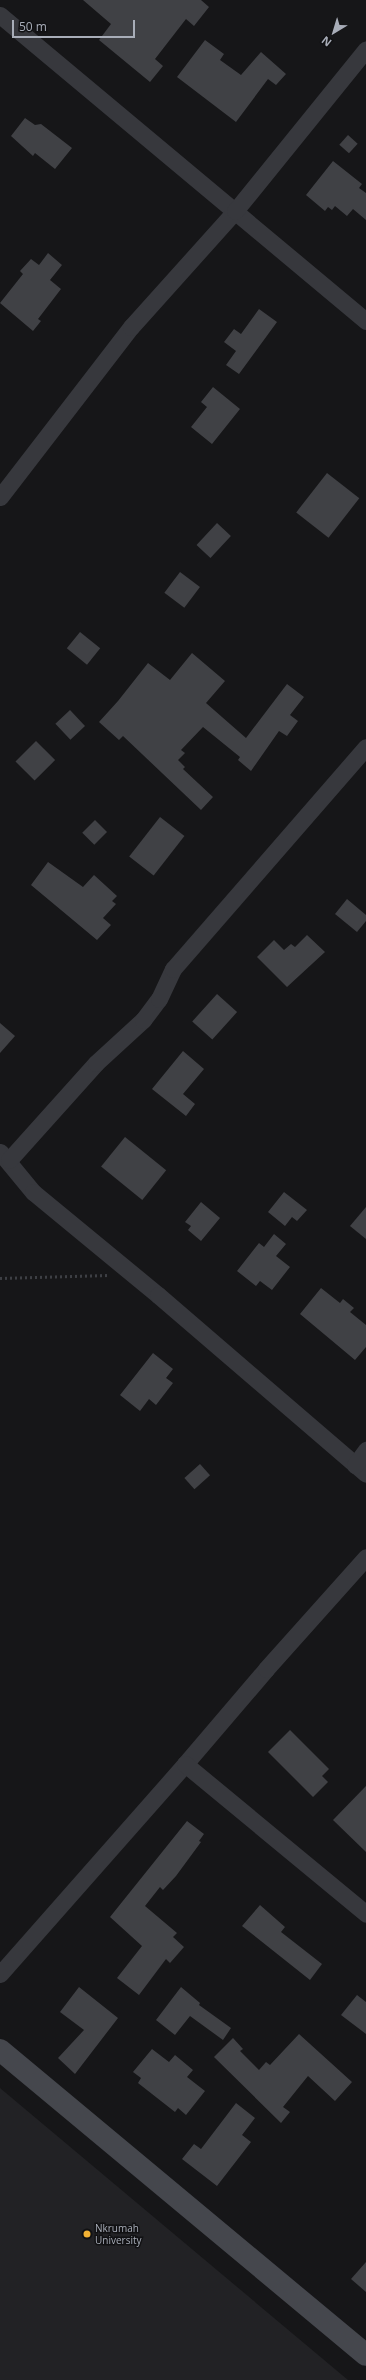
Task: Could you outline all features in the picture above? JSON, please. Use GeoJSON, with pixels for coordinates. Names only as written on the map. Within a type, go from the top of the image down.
{"type":"FeatureCollection","features":[{"type":"Feature","properties":{"kind":"street"},"geometry":{"type":"LineString","coordinates":[[0,15],[366,321]]}},
{"type":"Feature","properties":{"kind":"street"},"geometry":{"type":"LineString","coordinates":[[0,497],[131,327],[235,211],[366,49]]}},
{"type":"Feature","properties":{"kind":"street"},"geometry":{"type":"LineString","coordinates":[[366,747],[172,969],[159,999],[143,1020],[96,1064],[4,1156],[16,1174],[33,1192],[133,1275],[360,1470],[366,1450]]}},
{"type":"Feature","properties":{"kind":"street"},"geometry":{"type":"LineString","coordinates":[[0,1974],[185,1764],[266,1669],[366,1557]]}},
{"type":"Feature","properties":{"kind":"street"},"geometry":{"type":"LineString","coordinates":[[185,1764],[366,1914]]}},
{"type":"Feature","properties":{"kind":"street"},"geometry":{"type":"LineString","coordinates":[[0,2050],[366,2355]]}},
{"type":"Feature","properties":{"kind":"path"},"geometry":{"type":"LineString","coordinates":[[0,1278],[133,1275]]}},
{"type":"Feature","properties":{"kind":"shaded area","name":"Nkrumah University"},"geometry":{"type":"Polygon","coordinates":[[[0,2088],[348,2380],[0,2380],[0,2088]]]}},
{"type":"Feature","properties":{"kind":"building"},"geometry":{"type":"Polygon","coordinates":[[[83,0],[201,0],[209,7],[194,26],[186,19],[155,59],[163,66],[150,82],[99,40],[111,24],[83,0]]]}},
{"type":"Feature","properties":{"kind":"building"},"geometry":{"type":"Polygon","coordinates":[[[205,40],[224,54],[220,60],[241,75],[261,52],[286,74],[276,85],[268,79],[236,122],[177,77],[205,40]]]}},
{"type":"Feature","properties":{"kind":"building"},"geometry":{"type":"Polygon","coordinates":[[[25,118],[35,125],[41,124],[72,148],[55,169],[35,153],[33,156],[11,136],[25,118]]]}},
{"type":"Feature","properties":{"kind":"building"},"geometry":{"type":"Polygon","coordinates":[[[348,135],[358,144],[349,153],[339,145],[348,135]]]}},
{"type":"Feature","properties":{"kind":"building"},"geometry":{"type":"Polygon","coordinates":[[[333,161],[362,184],[359,188],[366,193],[366,220],[353,209],[347,216],[335,206],[332,210],[328,207],[325,211],[306,195],[333,161]]]}},
{"type":"Feature","properties":{"kind":"building"},"geometry":{"type":"Polygon","coordinates":[[[48,253],[62,265],[50,280],[61,289],[38,319],[41,321],[33,331],[0,303],[23,274],[20,271],[31,259],[39,265],[48,253]]]}},
{"type":"Feature","properties":{"kind":"building"},"geometry":{"type":"Polygon","coordinates":[[[259,309],[277,322],[239,374],[226,365],[236,351],[224,342],[234,329],[241,334],[259,309]]]}},
{"type":"Feature","properties":{"kind":"building"},"geometry":{"type":"Polygon","coordinates":[[[213,387],[240,409],[212,444],[191,427],[207,407],[201,402],[213,387]]]}},
{"type":"Feature","properties":{"kind":"building"},"geometry":{"type":"Polygon","coordinates":[[[327,473],[359,498],[329,538],[296,512],[327,473]]]}},
{"type":"Feature","properties":{"kind":"building"},"geometry":{"type":"Polygon","coordinates":[[[217,523],[231,536],[210,558],[197,545],[217,523]]]}},
{"type":"Feature","properties":{"kind":"building"},"geometry":{"type":"Polygon","coordinates":[[[180,572],[200,587],[184,608],[164,593],[180,572]]]}},
{"type":"Feature","properties":{"kind":"building"},"geometry":{"type":"Polygon","coordinates":[[[80,632],[100,648],[87,665],[67,648],[80,632]]]}},
{"type":"Feature","properties":{"kind":"building"},"geometry":{"type":"Polygon","coordinates":[[[192,653],[225,681],[206,703],[246,738],[287,684],[304,697],[290,715],[298,721],[287,736],[279,731],[251,771],[238,760],[240,757],[203,727],[181,750],[185,753],[178,760],[185,767],[183,769],[213,797],[201,810],[123,736],[119,740],[99,722],[148,663],[170,680],[192,653]]]}},
{"type":"Feature","properties":{"kind":"building"},"geometry":{"type":"Polygon","coordinates":[[[70,710],[85,726],[70,740],[55,724],[70,710]]]}},
{"type":"Feature","properties":{"kind":"building"},"geometry":{"type":"Polygon","coordinates":[[[36,741],[55,760],[35,781],[15,762],[36,741]]]}},
{"type":"Feature","properties":{"kind":"building"},"geometry":{"type":"Polygon","coordinates":[[[160,817],[184,836],[154,875],[129,856],[160,817]]]}},
{"type":"Feature","properties":{"kind":"building"},"geometry":{"type":"Polygon","coordinates":[[[95,820],[107,832],[94,845],[82,833],[95,820]]]}},
{"type":"Feature","properties":{"kind":"building"},"geometry":{"type":"Polygon","coordinates":[[[48,862],[83,887],[94,875],[117,896],[112,901],[116,904],[103,918],[111,925],[97,940],[31,885],[48,862]]]}},
{"type":"Feature","properties":{"kind":"building"},"geometry":{"type":"Polygon","coordinates":[[[347,899],[366,915],[366,921],[357,932],[335,914],[347,899]]]}},
{"type":"Feature","properties":{"kind":"building"},"geometry":{"type":"Polygon","coordinates":[[[307,935],[325,952],[287,987],[257,957],[274,940],[284,950],[291,944],[295,947],[307,935]]]}},
{"type":"Feature","properties":{"kind":"building"},"geometry":{"type":"Polygon","coordinates":[[[217,994],[237,1012],[212,1040],[192,1021],[217,994]]]}},
{"type":"Feature","properties":{"kind":"building"},"geometry":{"type":"Polygon","coordinates":[[[0,1023],[15,1036],[0,1053],[0,1023]]]}},
{"type":"Feature","properties":{"kind":"building"},"geometry":{"type":"Polygon","coordinates":[[[183,1051],[204,1069],[183,1094],[195,1104],[186,1116],[152,1089],[183,1051]]]}},
{"type":"Feature","properties":{"kind":"building"},"geometry":{"type":"Polygon","coordinates":[[[125,1137],[166,1170],[142,1200],[101,1167],[125,1137]]]}},
{"type":"Feature","properties":{"kind":"building"},"geometry":{"type":"Polygon","coordinates":[[[284,1192],[307,1210],[297,1221],[292,1217],[285,1226],[268,1212],[284,1192]]]}},
{"type":"Feature","properties":{"kind":"building"},"geometry":{"type":"Polygon","coordinates":[[[201,1202],[220,1218],[201,1241],[188,1230],[191,1226],[185,1222],[201,1202]]]}},
{"type":"Feature","properties":{"kind":"building"},"geometry":{"type":"Polygon","coordinates":[[[366,1207],[366,1239],[350,1226],[366,1207]]]}},
{"type":"Feature","properties":{"kind":"building"},"geometry":{"type":"Polygon","coordinates":[[[274,1234],[286,1244],[276,1256],[290,1267],[272,1290],[260,1281],[256,1286],[237,1271],[259,1243],[264,1247],[274,1234]]]}},
{"type":"Feature","properties":{"kind":"building"},"geometry":{"type":"Polygon","coordinates":[[[321,1288],[340,1303],[343,1299],[354,1308],[350,1312],[366,1325],[366,1347],[355,1360],[300,1314],[321,1288]]]}},
{"type":"Feature","properties":{"kind":"building"},"geometry":{"type":"Polygon","coordinates":[[[153,1353],[173,1369],[166,1378],[173,1383],[156,1405],[149,1399],[140,1411],[120,1395],[153,1353]]]}},
{"type":"Feature","properties":{"kind":"building"},"geometry":{"type":"Polygon","coordinates":[[[200,1464],[210,1475],[194,1489],[184,1478],[200,1464]]]}},
{"type":"Feature","properties":{"kind":"building"},"geometry":{"type":"Polygon","coordinates":[[[290,1730],[329,1769],[322,1776],[328,1782],[313,1797],[268,1752],[290,1730]]]}},
{"type":"Feature","properties":{"kind":"building"},"geometry":{"type":"Polygon","coordinates":[[[366,1786],[366,1852],[333,1820],[366,1786]]]}},
{"type":"Feature","properties":{"kind":"building"},"geometry":{"type":"Polygon","coordinates":[[[187,1821],[204,1834],[199,1841],[201,1842],[176,1876],[163,1890],[160,1887],[145,1906],[177,1933],[173,1937],[184,1947],[170,1963],[166,1959],[139,1995],[117,1978],[142,1946],[110,1917],[187,1821]]]}},
{"type":"Feature","properties":{"kind":"building"},"geometry":{"type":"Polygon","coordinates":[[[260,1905],[285,1927],[281,1932],[322,1964],[310,1980],[242,1926],[260,1905]]]}},
{"type":"Feature","properties":{"kind":"building"},"geometry":{"type":"Polygon","coordinates":[[[79,1987],[118,2018],[75,2074],[58,2058],[84,2030],[60,2012],[79,1987]]]}},
{"type":"Feature","properties":{"kind":"building"},"geometry":{"type":"Polygon","coordinates":[[[181,1987],[200,2003],[199,2005],[231,2028],[223,2040],[190,2016],[175,2035],[156,2020],[181,1987]]]}},
{"type":"Feature","properties":{"kind":"building"},"geometry":{"type":"Polygon","coordinates":[[[357,1995],[366,2002],[366,2034],[341,2015],[357,1995]]]}},
{"type":"Feature","properties":{"kind":"building"},"geometry":{"type":"Polygon","coordinates":[[[299,2034],[352,2082],[335,2101],[308,2076],[283,2107],[290,2112],[281,2123],[214,2057],[233,2038],[243,2049],[240,2051],[259,2070],[266,2062],[270,2065],[299,2034]]]}},
{"type":"Feature","properties":{"kind":"building"},"geometry":{"type":"Polygon","coordinates":[[[152,2049],[169,2062],[175,2055],[193,2070],[187,2077],[205,2091],[186,2115],[178,2108],[175,2112],[138,2083],[141,2078],[133,2072],[152,2049]]]}},
{"type":"Feature","properties":{"kind":"building"},"geometry":{"type":"Polygon","coordinates":[[[236,2103],[255,2118],[242,2135],[251,2142],[217,2186],[182,2159],[194,2144],[201,2149],[236,2103]]]}},
{"type":"Feature","properties":{"kind":"building"},"geometry":{"type":"Polygon","coordinates":[[[366,2262],[366,2292],[351,2279],[366,2262]]]}},
{"type":"Feature","properties":{"kind":"place","name":"Nkrumah University"},"geometry":{"type":"Point","coordinates":[87,2234]}}]}
